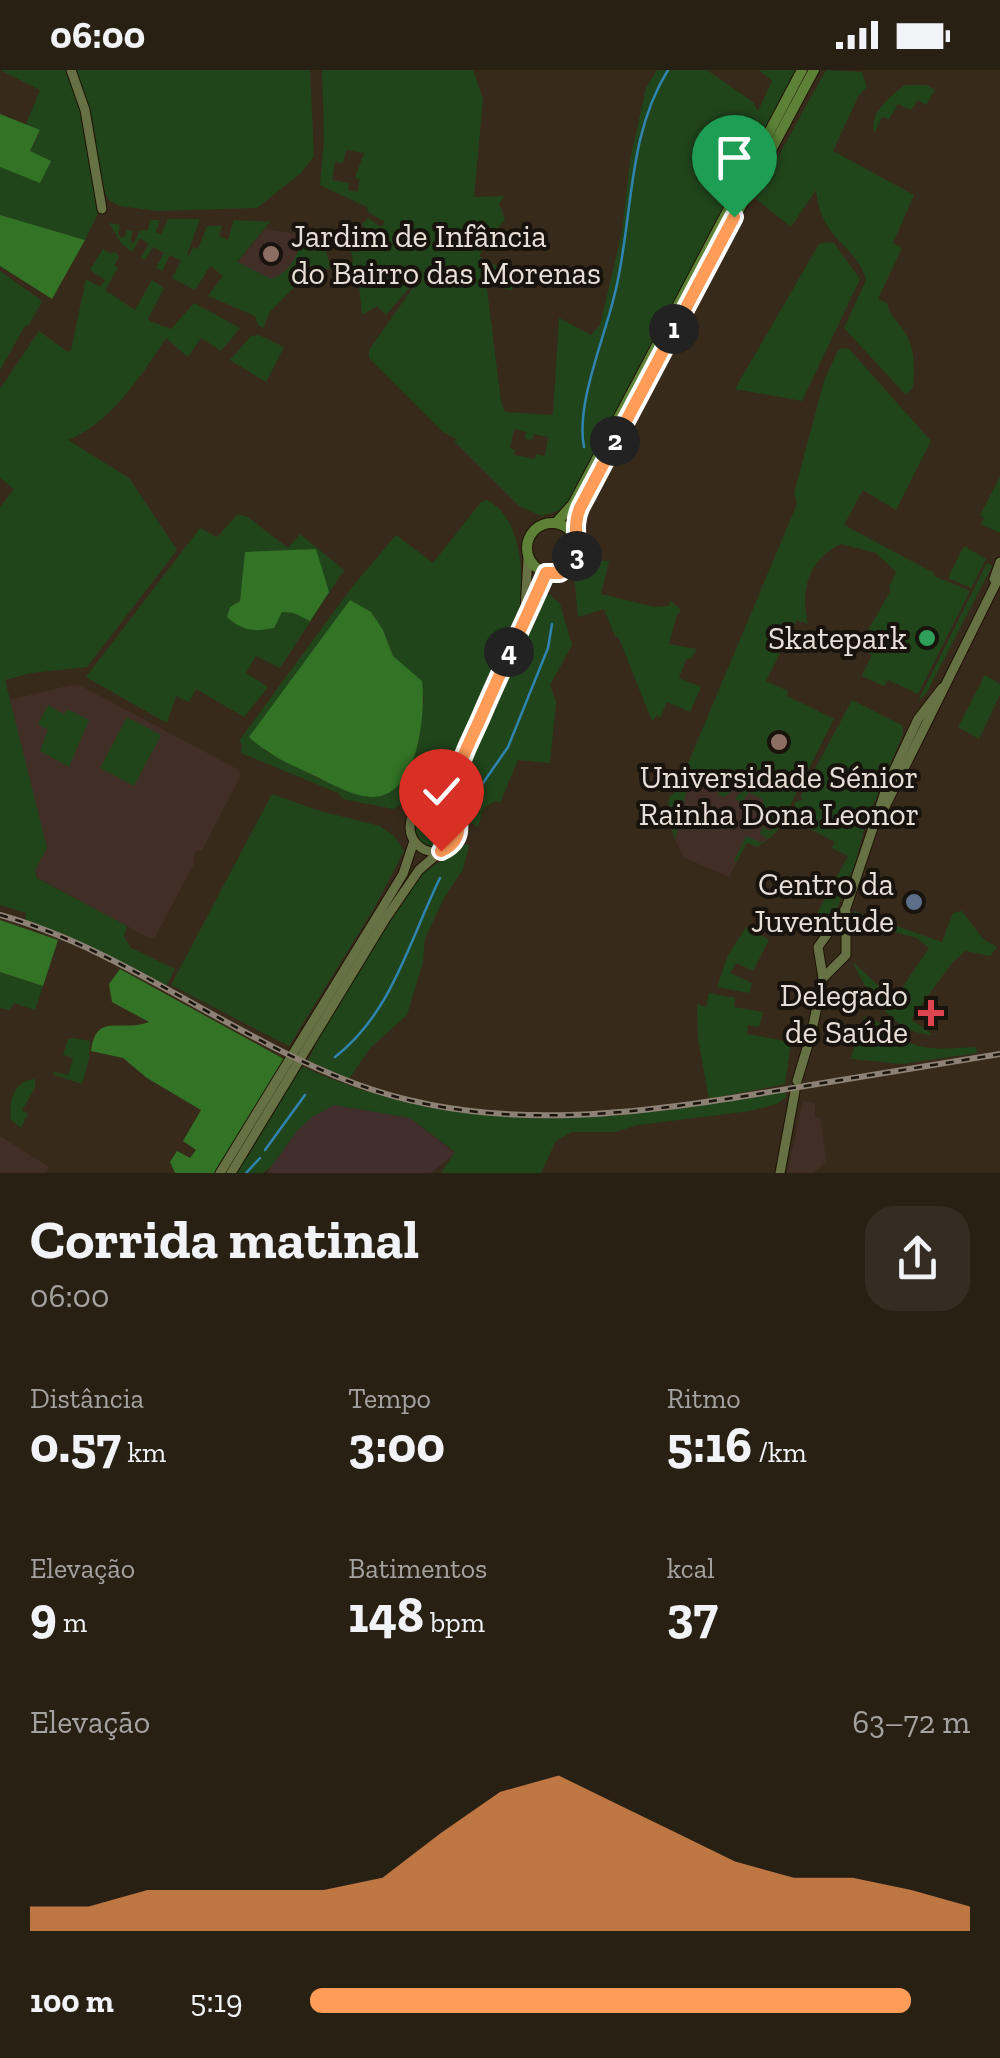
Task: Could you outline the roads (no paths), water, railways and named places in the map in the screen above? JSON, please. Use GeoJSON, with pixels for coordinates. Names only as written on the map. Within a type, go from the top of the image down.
{"type":"FeatureCollection","features":[{"type":"Feature","properties":{"kind":"main road"},"geometry":{"type":"LineString","coordinates":[[71,70],[85,110],[102,209]]}},
{"type":"Feature","properties":{"kind":"main road"},"geometry":{"type":"LineString","coordinates":[[556,523],[580,492],[802,70]]}},
{"type":"Feature","properties":{"kind":"main road"},"geometry":{"type":"LineString","coordinates":[[573,534],[580,508],[814,70]]}},
{"type":"Feature","properties":{"kind":"main road"},"geometry":{"type":"LineString","coordinates":[[525,614],[527,545],[531,534],[545,524],[556,523],[573,534],[578,545],[574,562],[560,573],[546,573],[528,558]]}},
{"type":"Feature","properties":{"kind":"main road"},"geometry":{"type":"LineString","coordinates":[[990,591],[1000,562]]}},
{"type":"Feature","properties":{"kind":"main road"},"geometry":{"type":"LineString","coordinates":[[441,851],[423,849],[414,841],[411,818],[416,809],[445,789],[458,771],[546,573]]}},
{"type":"Feature","properties":{"kind":"main road"},"geometry":{"type":"LineString","coordinates":[[780,1173],[796,1086],[823,978],[818,947],[846,908],[869,834],[1000,575]]}},
{"type":"Feature","properties":{"kind":"main road"},"geometry":{"type":"LineString","coordinates":[[231,1173],[386,918],[419,870],[458,836],[458,771]]}},
{"type":"Feature","properties":{"kind":"main road"},"geometry":{"type":"LineString","coordinates":[[429,802],[444,803],[455,812]]}},
{"type":"Feature","properties":{"kind":"main road"},"geometry":{"type":"LineString","coordinates":[[220,1173],[403,874],[414,841]]}},
{"type":"Feature","properties":{"kind":"main road"},"geometry":{"type":"LineString","coordinates":[[823,978],[844,959],[846,908]]}},
{"type":"Feature","properties":{"kind":"main road"},"geometry":{"type":"LineString","coordinates":[[828,937],[838,937],[846,946]]}},
{"type":"Feature","properties":{"kind":"main road"},"geometry":{"type":"LineString","coordinates":[[820,959],[833,966]]}},
{"type":"Feature","properties":{"kind":"waterway"},"geometry":{"type":"LineString","coordinates":[[584,447],[584,409],[613,303],[645,120],[668,70]]}},
{"type":"Feature","properties":{"kind":"waterway"},"geometry":{"type":"LineString","coordinates":[[465,809],[508,747],[548,648],[552,624]]}},
{"type":"Feature","properties":{"kind":"waterway"},"geometry":{"type":"LineString","coordinates":[[335,1057],[355,1039],[385,998],[440,878]]}},
{"type":"Feature","properties":{"kind":"waterway"},"geometry":{"type":"LineString","coordinates":[[265,1150],[305,1095]]}},
{"type":"Feature","properties":{"kind":"waterway"},"geometry":{"type":"LineString","coordinates":[[246,1173],[260,1158]]}},
{"type":"Feature","properties":{"kind":"railway"},"geometry":{"type":"LineString","coordinates":[[0,915],[92,950],[310,1065],[411,1101],[467,1111],[523,1115],[636,1111],[1000,1054]]}},
{"type":"Feature","properties":{"kind":"place","name":"Jardim de Infância do Bairro das Morenas"},"geometry":{"type":"Point","coordinates":[271,254]}},
{"type":"Feature","properties":{"kind":"place","name":"Skatepark"},"geometry":{"type":"Point","coordinates":[927,638]}},
{"type":"Feature","properties":{"kind":"place","name":"Universidade Sénior Rainha Dona Leonor"},"geometry":{"type":"Point","coordinates":[779,742]}},
{"type":"Feature","properties":{"kind":"place","name":"Centro da Juventude"},"geometry":{"type":"Point","coordinates":[914,902]}},
{"type":"Feature","properties":{"kind":"place","name":"Delegado de Saúde"},"geometry":{"type":"Point","coordinates":[931,1013]}}]}
